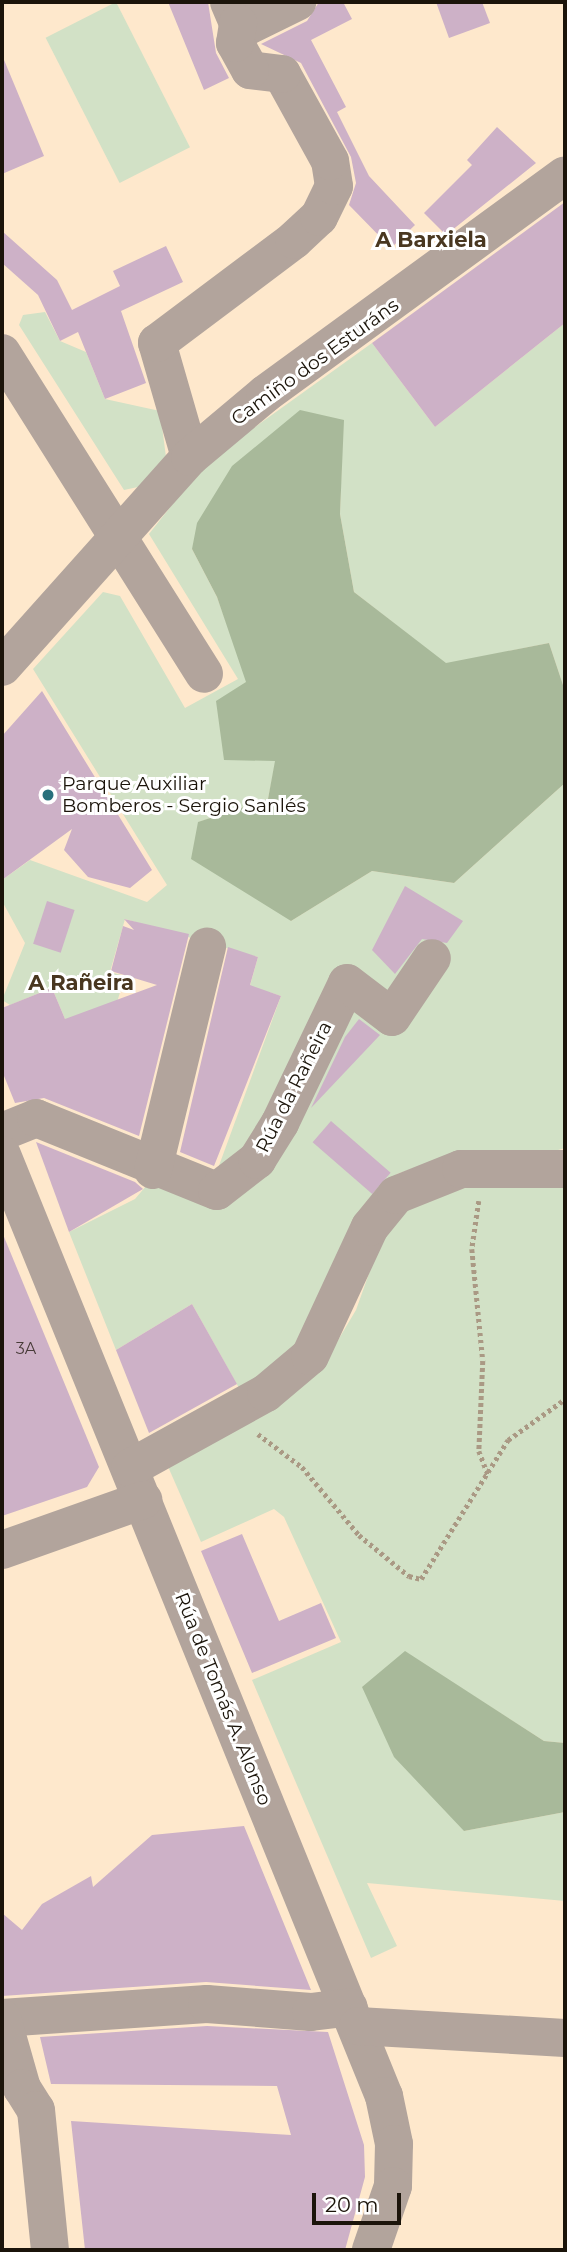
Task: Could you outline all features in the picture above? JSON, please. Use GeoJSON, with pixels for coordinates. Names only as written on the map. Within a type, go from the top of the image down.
{"type":"FeatureCollection","features":[{"type":"Feature","properties":{"kind":"street"},"geometry":{"type":"LineString","coordinates":[[234,13],[248,26],[297,2]]}},
{"type":"Feature","properties":{"kind":"street"},"geometry":{"type":"LineString","coordinates":[[190,457],[157,343],[294,240],[319,217],[334,186],[330,162],[282,74],[250,70],[235,43],[234,13]]}},
{"type":"Feature","properties":{"kind":"street","name":"Camiño dos Esturáns"},"geometry":{"type":"LineString","coordinates":[[2,667],[190,457],[265,394],[565,175]]}},
{"type":"Feature","properties":{"kind":"street"},"geometry":{"type":"LineString","coordinates":[[2,353],[204,674]]}},
{"type":"Feature","properties":{"kind":"street"},"geometry":{"type":"LineString","coordinates":[[153,1170],[207,946]]}},
{"type":"Feature","properties":{"kind":"street","name":"Rúa da Rañeira"},"geometry":{"type":"LineString","coordinates":[[2,1132],[36,1118],[153,1170],[217,1191],[257,1160],[347,983],[392,1017],[432,958]]}},
{"type":"Feature","properties":{"kind":"street","name":"Rúa de Tomás A. Alonso"},"geometry":{"type":"LineString","coordinates":[[2,1155],[354,2016],[394,2144],[393,2186],[371,2250]]}},
{"type":"Feature","properties":{"kind":"street"},"geometry":{"type":"LineString","coordinates":[[2,1550],[136,1484],[226,1415],[288,1378],[310,1356],[369,1227],[389,1202],[436,1174],[483,1169],[565,1169]]}},
{"type":"Feature","properties":{"kind":"street"},"geometry":{"type":"LineString","coordinates":[[50,2250],[36,2110],[22,2088],[2,2018],[207,2004],[565,2038]]}},
{"type":"Feature","properties":{"kind":"path"},"geometry":{"type":"LineString","coordinates":[[483,1169],[472,1249],[483,1361],[479,1451],[488,1474]]}},
{"type":"Feature","properties":{"kind":"path"},"geometry":{"type":"LineString","coordinates":[[226,1415],[236,1429],[254,1432],[302,1467],[359,1535],[409,1576],[421,1579],[508,1440],[565,1399]]}},
{"type":"Feature","properties":{"kind":"green space"},"geometry":{"type":"Polygon","coordinates":[[[116,2],[190,147],[120,183],[46,38],[116,2]]]}},
{"type":"Feature","properties":{"kind":"green space"},"geometry":{"type":"Polygon","coordinates":[[[45,312],[60,341],[86,352],[105,399],[160,411],[166,457],[138,487],[124,490],[19,325],[23,315],[45,312]]]}},
{"type":"Feature","properties":{"kind":"green space"},"geometry":{"type":"Polygon","coordinates":[[[565,323],[565,691],[549,643],[446,664],[354,592],[340,514],[343,421],[192,549],[217,597],[276,760],[268,799],[199,822],[291,921],[372,871],[454,883],[565,783],[565,1148],[541,1155],[456,1153],[397,1174],[370,1201],[313,1324],[275,1368],[239,1388],[192,1304],[116,1350],[69,1232],[135,1199],[152,1179],[213,1182],[281,996],[269,992],[244,1007],[258,957],[125,919],[110,972],[125,976],[111,1022],[65,1019],[52,988],[10,1005],[2,1000],[25,943],[2,901],[2,880],[30,860],[147,902],[167,885],[33,669],[103,592],[120,596],[185,708],[238,679],[149,534],[205,463],[372,343],[435,427],[565,323]]]}},
{"type":"Feature","properties":{"kind":"green space"},"geometry":{"type":"Polygon","coordinates":[[[300,410],[344,420],[340,514],[354,592],[446,663],[549,643],[565,691],[565,783],[454,883],[372,871],[291,921],[191,859],[198,822],[268,799],[275,761],[224,760],[216,701],[246,682],[217,597],[192,549],[197,523],[232,466],[300,410]]]}},
{"type":"Feature","properties":{"kind":"green space"},"geometry":{"type":"Polygon","coordinates":[[[565,1179],[565,1743],[544,1741],[405,1652],[464,1831],[565,1812],[565,1901],[367,1883],[397,1946],[371,1958],[252,1680],[341,1642],[284,1517],[274,1509],[201,1542],[166,1462],[328,1357],[356,1310],[387,1223],[443,1185],[565,1179]]]}},
{"type":"Feature","properties":{"kind":"green space"},"geometry":{"type":"Polygon","coordinates":[[[405,1651],[544,1741],[565,1743],[565,1812],[464,1831],[394,1757],[362,1687],[405,1651]]]}},
{"type":"Feature","properties":{"kind":"building"},"geometry":{"type":"Polygon","coordinates":[[[168,2],[208,2],[216,53],[229,78],[204,90],[168,2]]]}},
{"type":"Feature","properties":{"kind":"building"},"geometry":{"type":"Polygon","coordinates":[[[319,2],[343,2],[352,19],[311,40],[346,107],[337,112],[369,176],[415,225],[391,248],[349,205],[356,183],[351,157],[301,63],[261,44],[307,21],[319,2]]]}},
{"type":"Feature","properties":{"kind":"building"},"geometry":{"type":"Polygon","coordinates":[[[436,2],[482,2],[490,23],[449,38],[436,2]]]}},
{"type":"Feature","properties":{"kind":"building"},"geometry":{"type":"Polygon","coordinates":[[[2,55],[44,156],[2,174],[2,55]]]}},
{"type":"Feature","properties":{"kind":"building"},"geometry":{"type":"Polygon","coordinates":[[[497,127],[536,163],[446,235],[424,213],[472,165],[467,160],[497,127]]]}},
{"type":"Feature","properties":{"kind":"building"},"geometry":{"type":"Polygon","coordinates":[[[565,202],[565,323],[435,427],[372,343],[565,202]]]}},
{"type":"Feature","properties":{"kind":"building"},"geometry":{"type":"Polygon","coordinates":[[[2,231],[57,280],[72,310],[120,286],[113,271],[166,246],[183,282],[121,311],[146,383],[105,399],[78,332],[60,341],[38,295],[2,263],[2,231]]]}},
{"type":"Feature","properties":{"kind":"building"},"geometry":{"type":"Polygon","coordinates":[[[42,691],[152,870],[130,888],[88,877],[64,850],[72,829],[2,880],[2,736],[42,691]]]}},
{"type":"Feature","properties":{"kind":"building"},"geometry":{"type":"Polygon","coordinates":[[[405,886],[463,921],[447,943],[422,939],[395,974],[372,950],[405,886]]]}},
{"type":"Feature","properties":{"kind":"building"},"geometry":{"type":"Polygon","coordinates":[[[47,901],[75,910],[61,953],[33,944],[47,901]]]}},
{"type":"Feature","properties":{"kind":"building"},"geometry":{"type":"Polygon","coordinates":[[[124,919],[189,934],[139,1136],[44,1098],[15,1103],[2,1071],[2,1008],[52,988],[65,1019],[157,985],[111,971],[123,926],[134,930],[124,919]]]}},
{"type":"Feature","properties":{"kind":"building"},"geometry":{"type":"Polygon","coordinates":[[[228,947],[258,957],[250,985],[281,996],[214,1166],[180,1152],[228,947]]]}},
{"type":"Feature","properties":{"kind":"building"},"geometry":{"type":"Polygon","coordinates":[[[359,1019],[380,1035],[311,1108],[345,1037],[359,1019]]]}},
{"type":"Feature","properties":{"kind":"building"},"geometry":{"type":"Polygon","coordinates":[[[331,1121],[391,1173],[372,1194],[313,1142],[331,1121]]]}},
{"type":"Feature","properties":{"kind":"building"},"geometry":{"type":"Polygon","coordinates":[[[36,1142],[135,1182],[143,1189],[69,1232],[36,1142]]]}},
{"type":"Feature","properties":{"kind":"building"},"geometry":{"type":"Polygon","coordinates":[[[2,1232],[99,1467],[87,1487],[2,1516],[2,1232]]]}},
{"type":"Feature","properties":{"kind":"building"},"geometry":{"type":"Polygon","coordinates":[[[192,1304],[237,1384],[149,1433],[116,1350],[192,1304]]]}},
{"type":"Feature","properties":{"kind":"building"},"geometry":{"type":"Polygon","coordinates":[[[242,1534],[279,1621],[321,1603],[336,1638],[252,1673],[201,1551],[242,1534]]]}},
{"type":"Feature","properties":{"kind":"building"},"geometry":{"type":"Polygon","coordinates":[[[244,1826],[311,1990],[206,1982],[2,1996],[2,1913],[22,1930],[42,1904],[91,1876],[93,1887],[152,1835],[244,1826]]]}},
{"type":"Feature","properties":{"kind":"building"},"geometry":{"type":"Polygon","coordinates":[[[207,2026],[328,2032],[364,2145],[365,2177],[345,2250],[85,2250],[71,2121],[291,2135],[277,2086],[51,2084],[40,2037],[207,2026]]]}},
{"type":"Feature","properties":{"kind":"place","name":"Parque Auxiliar Bomberos - Sergio Sanlés"},"geometry":{"type":"Point","coordinates":[48,795]}},
{"type":"Feature","properties":{"kind":"district","name":"A Barxiela"},"geometry":{"type":"Point","coordinates":[431,240]}},
{"type":"Feature","properties":{"kind":"district","name":"A Rañeira"},"geometry":{"type":"Point","coordinates":[81,983]}}]}
